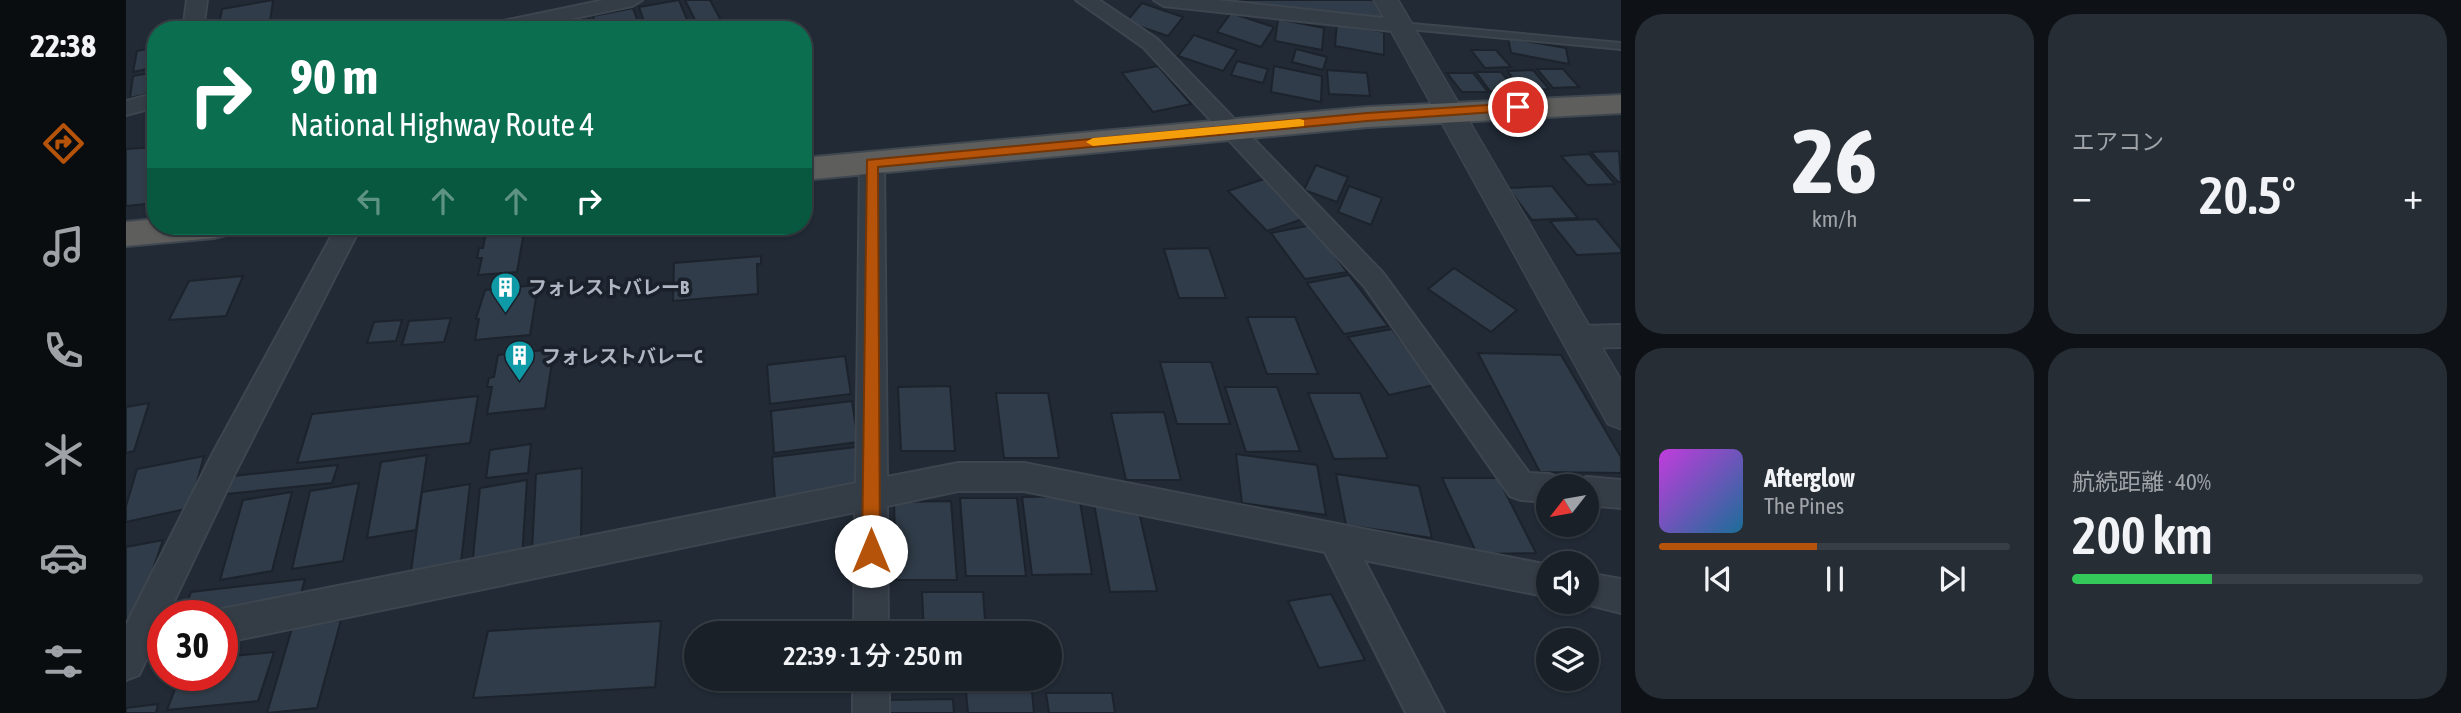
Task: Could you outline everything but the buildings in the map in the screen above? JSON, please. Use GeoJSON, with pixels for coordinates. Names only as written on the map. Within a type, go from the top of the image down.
{"type":"FeatureCollection","features":[{"type":"Feature","properties":{"kind":"highway"},"geometry":{"type":"LineString","coordinates":[[812,168],[1450,112],[1621,103]]}},
{"type":"Feature","properties":{"kind":"highway"},"geometry":{"type":"LineString","coordinates":[[126,234],[147,232]]}},
{"type":"Feature","properties":{"kind":"street"},"geometry":{"type":"LineString","coordinates":[[194,21],[197,0]]}},
{"type":"Feature","properties":{"kind":"street"},"geometry":{"type":"LineString","coordinates":[[532,21],[632,0]]}},
{"type":"Feature","properties":{"kind":"street"},"geometry":{"type":"LineString","coordinates":[[1086,0],[1150,43],[1374,280],[1521,486],[1536,487]]}},
{"type":"Feature","properties":{"kind":"street"},"geometry":{"type":"LineString","coordinates":[[1164,0],[1401,26]]}},
{"type":"Feature","properties":{"kind":"street"},"geometry":{"type":"LineString","coordinates":[[1386,0],[1621,413]]}},
{"type":"Feature","properties":{"kind":"street"},"geometry":{"type":"LineString","coordinates":[[126,108],[147,102]]}},
{"type":"Feature","properties":{"kind":"street"},"geometry":{"type":"LineString","coordinates":[[871,621],[872,163]]}},
{"type":"Feature","properties":{"kind":"street"},"geometry":{"type":"LineString","coordinates":[[137,647],[225,461],[344,235]]}},
{"type":"Feature","properties":{"kind":"street"},"geometry":{"type":"LineString","coordinates":[[1578,337],[1621,336]]}},
{"type":"Feature","properties":{"kind":"street"},"geometry":{"type":"LineString","coordinates":[[238,623],[958,477],[1024,477],[1536,578]]}},
{"type":"Feature","properties":{"kind":"street"},"geometry":{"type":"LineString","coordinates":[[1600,492],[1621,494]]}},
{"type":"Feature","properties":{"kind":"street"},"geometry":{"type":"LineString","coordinates":[[1334,537],[1426,713]]}},
{"type":"Feature","properties":{"kind":"street"},"geometry":{"type":"LineString","coordinates":[[1599,591],[1621,596]]}},
{"type":"Feature","properties":{"kind":"street"},"geometry":{"type":"LineString","coordinates":[[871,691],[872,713]]}},
{"type":"Feature","properties":{"kind":"lane"},"geometry":{"type":"LineString","coordinates":[[1401,26],[1621,46]]}},
{"type":"Feature","properties":{"kind":"slow traffic"},"geometry":{"type":"LineString","coordinates":[[1093,142],[1299,123]]}},
{"type":"Feature","properties":{"kind":"place","name":"フォレストバレーB"},"geometry":{"type":"Point","coordinates":[505,314]}},
{"type":"Feature","properties":{"kind":"place","name":"フォレストバレーC"},"geometry":{"type":"Point","coordinates":[519,383]}},
{"type":"Feature","properties":{"kind":"route"},"geometry":{"type":"LineString","coordinates":[[871,551],[872,163],[1367,117],[1518,107]]}}]}
